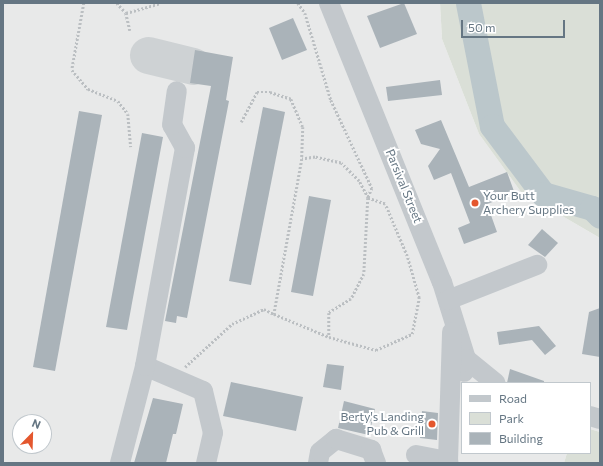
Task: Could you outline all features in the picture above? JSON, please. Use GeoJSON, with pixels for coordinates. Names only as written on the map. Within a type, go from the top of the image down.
{"type":"FeatureCollection","features":[{"type":"Feature","properties":{"kind":"street","name":"Parsival Street"},"geometry":{"type":"LineString","coordinates":[[329,3],[450,309],[465,365],[494,382]]}},
{"type":"Feature","properties":{"kind":"street"},"geometry":{"type":"LineString","coordinates":[[120,463],[145,366],[185,148],[172,125],[177,91]]}},
{"type":"Feature","properties":{"kind":"street"},"geometry":{"type":"LineString","coordinates":[[416,455],[448,461],[450,309],[537,265]]}},
{"type":"Feature","properties":{"kind":"street"},"geometry":{"type":"LineString","coordinates":[[145,366],[203,391],[208,405],[213,433],[206,463]]}},
{"type":"Feature","properties":{"kind":"street"},"geometry":{"type":"LineString","coordinates":[[318,463],[320,452],[336,439],[371,450],[376,463]]}},
{"type":"Feature","properties":{"kind":"path"},"geometry":{"type":"LineString","coordinates":[[84,3],[72,70],[88,89],[118,100],[128,114],[131,147]]}},
{"type":"Feature","properties":{"kind":"path"},"geometry":{"type":"LineString","coordinates":[[118,3],[126,13],[130,31]]}},
{"type":"Feature","properties":{"kind":"path"},"geometry":{"type":"LineString","coordinates":[[126,13],[160,3]]}},
{"type":"Feature","properties":{"kind":"path"},"geometry":{"type":"LineString","coordinates":[[298,3],[305,14],[330,100],[372,188],[368,198],[364,274],[351,299],[329,314],[329,337]]}},
{"type":"Feature","properties":{"kind":"path"},"geometry":{"type":"LineString","coordinates":[[240,122],[257,92],[270,92],[291,99],[303,127],[302,160],[274,314]]}},
{"type":"Feature","properties":{"kind":"path"},"geometry":{"type":"LineString","coordinates":[[173,378],[232,324],[264,309],[329,337],[376,350],[412,334],[419,298],[407,256],[385,204],[368,198],[359,181],[341,163],[316,157],[302,160]]}},
{"type":"Feature","properties":{"kind":"shaded area"},"geometry":{"type":"Polygon","coordinates":[[[3,3],[440,3],[442,39],[479,134],[521,192],[600,238],[600,432],[591,429],[591,382],[461,382],[461,454],[567,454],[564,463],[3,463],[3,3]]]}},
{"type":"Feature","properties":{"kind":"green space"},"geometry":{"type":"Polygon","coordinates":[[[440,3],[600,3],[600,238],[521,192],[479,134],[442,39],[440,3]]]}},
{"type":"Feature","properties":{"kind":"green space"},"geometry":{"type":"Polygon","coordinates":[[[591,429],[600,432],[600,463],[564,463],[567,454],[591,454],[591,429]]]}},
{"type":"Feature","properties":{"kind":"building"},"geometry":{"type":"Polygon","coordinates":[[[404,3],[417,34],[380,48],[367,16],[404,3]]]}},
{"type":"Feature","properties":{"kind":"building"},"geometry":{"type":"Polygon","coordinates":[[[293,18],[307,50],[282,60],[269,28],[293,18]]]}},
{"type":"Feature","properties":{"kind":"building"},"geometry":{"type":"Polygon","coordinates":[[[195,50],[233,57],[226,100],[229,101],[187,318],[177,316],[176,323],[165,321],[211,86],[190,83],[195,50]]]}},
{"type":"Feature","properties":{"kind":"building"},"geometry":{"type":"Polygon","coordinates":[[[440,80],[442,95],[388,101],[386,87],[440,80]]]}},
{"type":"Feature","properties":{"kind":"building"},"geometry":{"type":"Polygon","coordinates":[[[263,107],[285,112],[251,285],[229,281],[263,107]]]}},
{"type":"Feature","properties":{"kind":"building"},"geometry":{"type":"Polygon","coordinates":[[[79,111],[102,115],[55,371],[33,367],[79,111]]]}},
{"type":"Feature","properties":{"kind":"building"},"geometry":{"type":"Polygon","coordinates":[[[441,120],[469,187],[507,172],[515,194],[487,204],[497,232],[464,244],[458,228],[470,223],[451,173],[434,180],[428,166],[440,149],[421,144],[415,130],[441,120]]]}},
{"type":"Feature","properties":{"kind":"building"},"geometry":{"type":"Polygon","coordinates":[[[142,133],[163,137],[127,330],[106,327],[142,133]]]}},
{"type":"Feature","properties":{"kind":"building"},"geometry":{"type":"Polygon","coordinates":[[[309,196],[331,200],[313,296],[291,292],[309,196]]]}},
{"type":"Feature","properties":{"kind":"building"},"geometry":{"type":"Polygon","coordinates":[[[542,229],[558,243],[545,257],[528,245],[542,229]]]}},
{"type":"Feature","properties":{"kind":"building"},"geometry":{"type":"Polygon","coordinates":[[[600,308],[600,357],[582,354],[589,312],[600,308]]]}},
{"type":"Feature","properties":{"kind":"building"},"geometry":{"type":"Polygon","coordinates":[[[539,326],[556,346],[545,355],[532,340],[499,345],[497,332],[539,326]]]}},
{"type":"Feature","properties":{"kind":"building"},"geometry":{"type":"Polygon","coordinates":[[[327,364],[344,366],[341,390],[323,387],[327,364]]]}},
{"type":"Feature","properties":{"kind":"building"},"geometry":{"type":"Polygon","coordinates":[[[510,369],[544,381],[544,382],[507,382],[510,369]]]}},
{"type":"Feature","properties":{"kind":"building"},"geometry":{"type":"Polygon","coordinates":[[[231,382],[303,397],[296,431],[223,416],[231,382]]]}},
{"type":"Feature","properties":{"kind":"building"},"geometry":{"type":"Polygon","coordinates":[[[153,398],[183,404],[176,434],[173,434],[166,463],[134,463],[153,398]]]}},
{"type":"Feature","properties":{"kind":"building"},"geometry":{"type":"Polygon","coordinates":[[[344,401],[375,409],[369,435],[338,428],[344,401]]]}},
{"type":"Feature","properties":{"kind":"building"},"geometry":{"type":"Polygon","coordinates":[[[422,411],[438,413],[437,440],[420,438],[422,411]]]}},
{"type":"Feature","properties":{"kind":"waterway"},"geometry":{"type":"LineString","coordinates":[[468,3],[492,126],[543,194],[592,208],[600,216]]}},
{"type":"Feature","properties":{"kind":"waterway"},"geometry":{"type":"LineString","coordinates":[[592,208],[600,210]]}},
{"type":"Feature","properties":{"kind":"taxiway"},"geometry":{"type":"LineString","coordinates":[[148,55],[193,66]]}},
{"type":"Feature","properties":{"kind":"place","name":"Your Butt Archery Supplies"},"geometry":{"type":"Point","coordinates":[475,203]}},
{"type":"Feature","properties":{"kind":"place","name":"Berty's Landing Pub & Grill"},"geometry":{"type":"Point","coordinates":[432,424]}}]}
